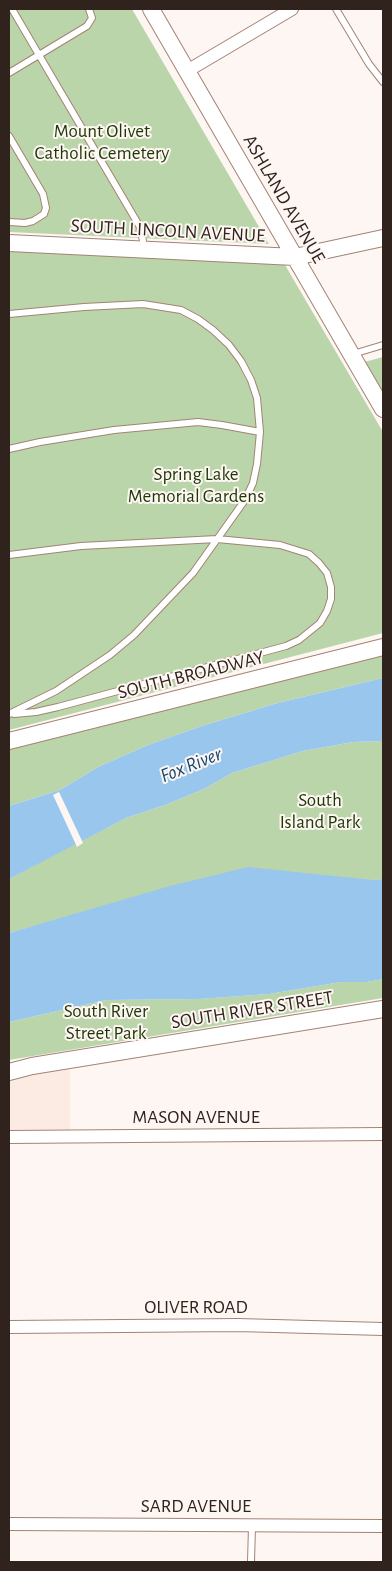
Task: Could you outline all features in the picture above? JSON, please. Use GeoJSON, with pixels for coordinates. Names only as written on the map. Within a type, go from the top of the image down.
{"type":"FeatureCollection","features":[{"type":"Feature","properties":{"kind":"street","name":"ASHLAND AVENUE"},"geometry":{"type":"LineString","coordinates":[[151,9],[383,409]]}},
{"type":"Feature","properties":{"kind":"street"},"geometry":{"type":"LineString","coordinates":[[187,71],[292,9]]}},
{"type":"Feature","properties":{"kind":"street","name":"SOUTH LINCOLN AVENUE"},"geometry":{"type":"LineString","coordinates":[[9,243],[295,258],[383,238]]}},
{"type":"Feature","properties":{"kind":"street","name":"SOUTH BROADWAY"},"geometry":{"type":"LineString","coordinates":[[9,741],[383,647]]}},
{"type":"Feature","properties":{"kind":"street","name":"SOUTH RIVER STREET"},"geometry":{"type":"LineString","coordinates":[[9,1072],[32,1066],[383,1009]]}},
{"type":"Feature","properties":{"kind":"street","name":"MASON AVENUE"},"geometry":{"type":"LineString","coordinates":[[9,1137],[383,1134]]}},
{"type":"Feature","properties":{"kind":"street","name":"OLIVER ROAD"},"geometry":{"type":"LineString","coordinates":[[9,1327],[238,1325],[383,1329]]}},
{"type":"Feature","properties":{"kind":"street","name":"SARD AVENUE"},"geometry":{"type":"LineString","coordinates":[[9,1524],[383,1526]]}},
{"type":"Feature","properties":{"kind":"lane"},"geometry":{"type":"LineString","coordinates":[[12,9],[140,227],[143,241],[142,250]]}},
{"type":"Feature","properties":{"kind":"lane"},"geometry":{"type":"LineString","coordinates":[[9,73],[87,26],[92,18],[89,9]]}},
{"type":"Feature","properties":{"kind":"lane"},"geometry":{"type":"LineString","coordinates":[[336,9],[369,64],[383,82]]}},
{"type":"Feature","properties":{"kind":"lane"},"geometry":{"type":"LineString","coordinates":[[9,136],[43,194],[46,208],[44,214],[33,222],[9,222]]}},
{"type":"Feature","properties":{"kind":"lane"},"geometry":{"type":"LineString","coordinates":[[9,314],[144,304],[181,310],[213,330],[241,361],[258,398],[260,432],[253,483],[232,520],[194,573],[134,635],[110,655],[70,683],[9,714]]}},
{"type":"Feature","properties":{"kind":"lane"},"geometry":{"type":"LineString","coordinates":[[352,355],[383,345]]}},
{"type":"Feature","properties":{"kind":"lane"},"geometry":{"type":"LineString","coordinates":[[9,449],[114,430],[198,422],[260,432]]}},
{"type":"Feature","properties":{"kind":"lane"},"geometry":{"type":"LineString","coordinates":[[9,555],[81,546],[217,539],[280,545],[309,554],[327,573],[331,587],[331,598],[327,611],[320,623],[299,640],[266,652],[58,707],[36,712],[9,714]]}},
{"type":"Feature","properties":{"kind":"lane"},"geometry":{"type":"LineString","coordinates":[[251,1562],[252,1526]]}},
{"type":"Feature","properties":{"kind":"shaded area"},"geometry":{"type":"Polygon","coordinates":[[[70,1062],[70,1134],[9,1134],[9,1074],[70,1062]]]}},
{"type":"Feature","properties":{"kind":"green space","name":"Mount Olivet Catholic Cemetery"},"geometry":{"type":"Polygon","coordinates":[[[9,9],[132,9],[269,244],[9,232],[9,9]]]}},
{"type":"Feature","properties":{"kind":"green space","name":"Spring Lake Memorial Gardens"},"geometry":{"type":"Polygon","coordinates":[[[9,251],[285,265],[383,432],[383,633],[9,730],[9,251]]]}},
{"type":"Feature","properties":{"kind":"green space"},"geometry":{"type":"Polygon","coordinates":[[[383,357],[383,407],[357,364],[383,357]]]}},
{"type":"Feature","properties":{"kind":"green space"},"geometry":{"type":"Polygon","coordinates":[[[383,655],[383,678],[274,704],[202,726],[148,745],[98,767],[60,790],[9,806],[9,748],[383,655]]]}},
{"type":"Feature","properties":{"kind":"green space","name":"South Island Park"},"geometry":{"type":"Polygon","coordinates":[[[383,741],[383,879],[70,916],[9,933],[9,879],[42,861],[126,818],[204,789],[232,773],[303,751],[353,742],[383,741]]]}},
{"type":"Feature","properties":{"kind":"green space","name":"South River Street Park"},"geometry":{"type":"Polygon","coordinates":[[[383,979],[383,998],[9,1060],[9,1022],[106,1000],[198,999],[269,994],[341,982],[367,982],[383,979]]]}},
{"type":"Feature","properties":{"kind":"water","name":"Fox River"},"geometry":{"type":"Polygon","coordinates":[[[383,678],[383,741],[353,742],[303,751],[232,773],[204,789],[126,818],[9,879],[9,806],[60,790],[98,767],[148,745],[202,726],[274,704],[383,678]]]}},
{"type":"Feature","properties":{"kind":"water"},"geometry":{"type":"Polygon","coordinates":[[[248,867],[373,880],[383,879],[383,979],[367,982],[341,982],[269,994],[199,999],[106,1000],[9,1022],[9,933],[170,886],[248,867]]]}},
{"type":"Feature","properties":{"kind":"pier"},"geometry":{"type":"Polygon","coordinates":[[[59,792],[83,843],[77,847],[53,795],[59,792]]]}}]}
